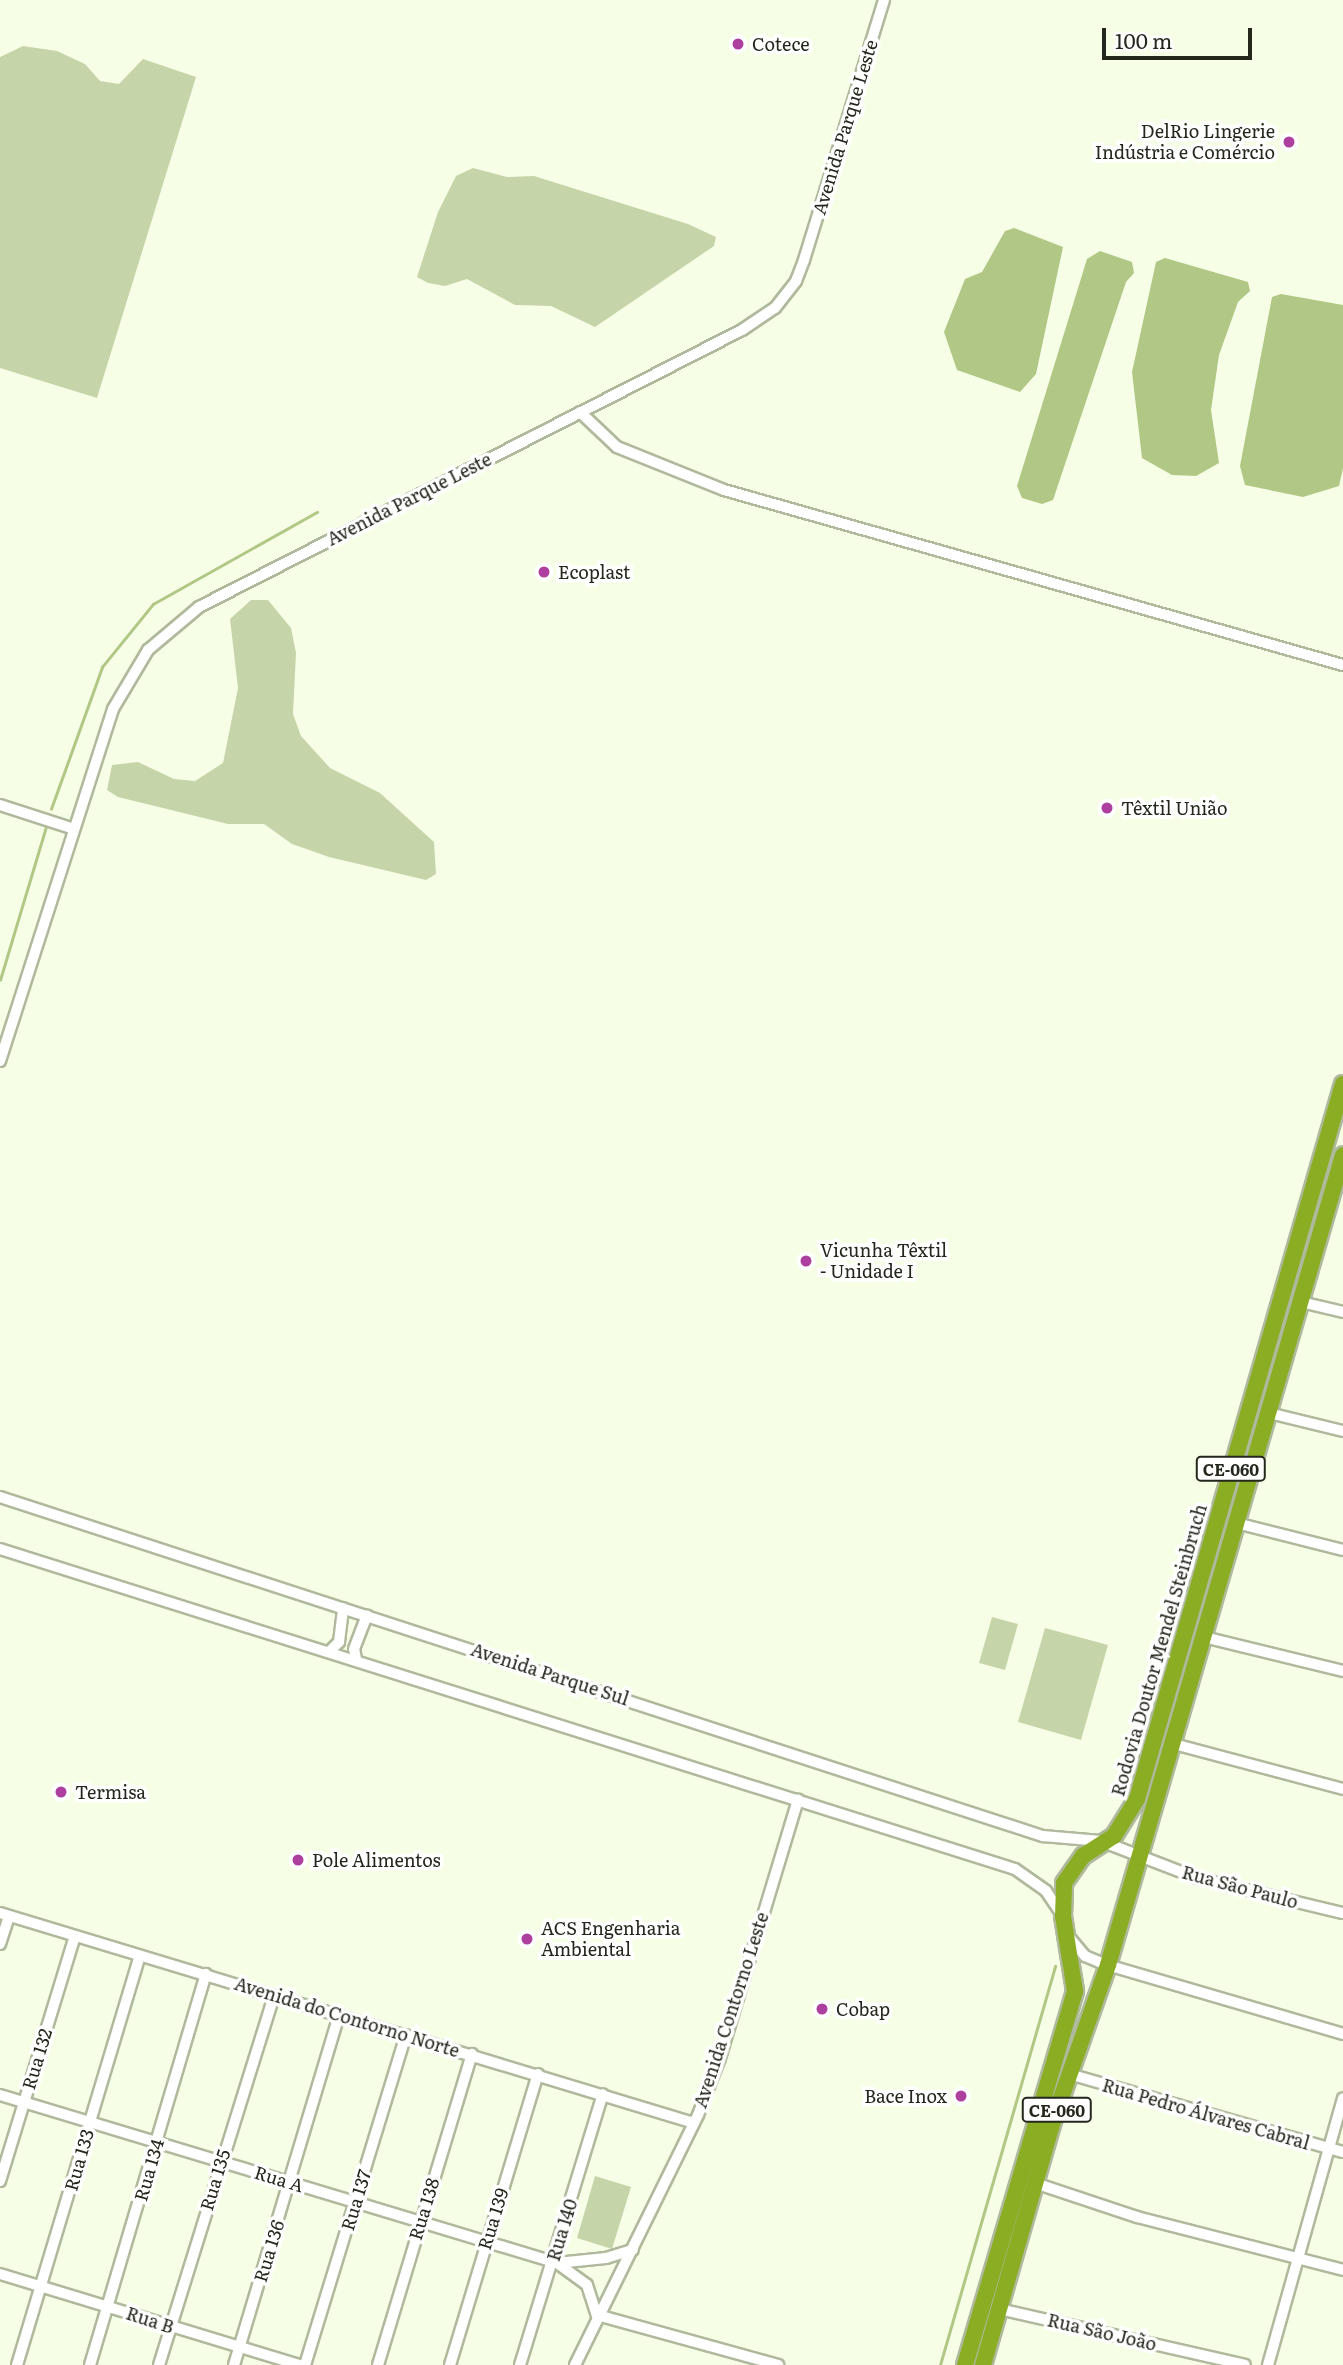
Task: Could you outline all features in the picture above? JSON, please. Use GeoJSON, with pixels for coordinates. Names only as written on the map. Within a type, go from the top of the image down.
{"type":"FeatureCollection","features":[{"type":"Feature","properties":{"kind":"highway","name":"Rodovia Doutor Mendel Steinbruch"},"geometry":{"type":"LineString","coordinates":[[965,2365],[1074,1991],[1062,1916],[1064,1883],[1083,1856],[1101,1841],[1114,1836],[1130,1814],[1148,1765],[1343,1084]]}},
{"type":"Feature","properties":{"kind":"highway","name":"CE-060"},"geometry":{"type":"LineString","coordinates":[[983,2365],[1035,2183],[1069,2074],[1108,1965],[1174,1744],[1301,1302],[1338,1190],[1343,1155]]}},
{"type":"Feature","properties":{"kind":"street","name":"Avenida Parque Leste"},"geometry":{"type":"LineString","coordinates":[[0,1061],[119,696],[148,650],[180,621],[759,320],[786,297],[807,251],[884,0]]}},
{"type":"Feature","properties":{"kind":"street"},"geometry":{"type":"LineString","coordinates":[[580,412],[617,447],[724,490],[1343,665]]}},
{"type":"Feature","properties":{"kind":"street"},"geometry":{"type":"LineString","coordinates":[[0,805],[75,829]]}},
{"type":"Feature","properties":{"kind":"street"},"geometry":{"type":"LineString","coordinates":[[1301,1302],[1343,1312]]}},
{"type":"Feature","properties":{"kind":"street"},"geometry":{"type":"LineString","coordinates":[[1269,1413],[1343,1431]]}},
{"type":"Feature","properties":{"kind":"street","name":"Avenida Parque Sul"},"geometry":{"type":"LineString","coordinates":[[0,1497],[1043,1836],[1101,1841],[1139,1857]]}},
{"type":"Feature","properties":{"kind":"street"},"geometry":{"type":"LineString","coordinates":[[1236,1523],[1343,1550]]}},
{"type":"Feature","properties":{"kind":"street"},"geometry":{"type":"LineString","coordinates":[[0,1549],[1014,1869],[1046,1891],[1062,1916],[1076,1947],[1108,1965],[1343,2034]]}},
{"type":"Feature","properties":{"kind":"street"},"geometry":{"type":"LineString","coordinates":[[330,1651],[339,1642],[343,1608]]}},
{"type":"Feature","properties":{"kind":"street"},"geometry":{"type":"LineString","coordinates":[[356,1660],[354,1649],[368,1615]]}},
{"type":"Feature","properties":{"kind":"street"},"geometry":{"type":"LineString","coordinates":[[1204,1637],[1343,1671]]}},
{"type":"Feature","properties":{"kind":"street"},"geometry":{"type":"LineString","coordinates":[[1174,1744],[1343,1789]]}},
{"type":"Feature","properties":{"kind":"street","name":"Avenida Contorno Leste"},"geometry":{"type":"LineString","coordinates":[[575,2365],[597,2315],[633,2250],[694,2123],[720,2058],[798,1799]]}},
{"type":"Feature","properties":{"kind":"street","name":"Rua São Paulo"},"geometry":{"type":"LineString","coordinates":[[1139,1857],[1197,1878],[1343,1913]]}},
{"type":"Feature","properties":{"kind":"street"},"geometry":{"type":"LineString","coordinates":[[0,1944],[4,1914]]}},
{"type":"Feature","properties":{"kind":"street","name":"Avenida do Contorno Norte"},"geometry":{"type":"LineString","coordinates":[[4,1914],[694,2123]]}},
{"type":"Feature","properties":{"kind":"street","name":"Rua 132"},"geometry":{"type":"LineString","coordinates":[[0,2181],[75,1936]]}},
{"type":"Feature","properties":{"kind":"street","name":"Rua 133"},"geometry":{"type":"LineString","coordinates":[[18,2365],[140,1955]]}},
{"type":"Feature","properties":{"kind":"street","name":"Rua 134"},"geometry":{"type":"LineString","coordinates":[[90,2365],[206,1975]]}},
{"type":"Feature","properties":{"kind":"street","name":"Rua 135"},"geometry":{"type":"LineString","coordinates":[[159,2365],[274,1996]]}},
{"type":"Feature","properties":{"kind":"street","name":"Rua 136"},"geometry":{"type":"LineString","coordinates":[[234,2365],[339,2016]]}},
{"type":"Feature","properties":{"kind":"street","name":"Rua 137"},"geometry":{"type":"LineString","coordinates":[[305,2365],[406,2035]]}},
{"type":"Feature","properties":{"kind":"street","name":"Rua 138"},"geometry":{"type":"LineString","coordinates":[[378,2365],[472,2054]]}},
{"type":"Feature","properties":{"kind":"street","name":"Rua 139"},"geometry":{"type":"LineString","coordinates":[[450,2365],[538,2074]]}},
{"type":"Feature","properties":{"kind":"street","name":"Rua Pedro Álvares Cabral"},"geometry":{"type":"LineString","coordinates":[[1069,2074],[1343,2152]]}},
{"type":"Feature","properties":{"kind":"street","name":"Rua 140"},"geometry":{"type":"LineString","coordinates":[[520,2365],[554,2262],[603,2094]]}},
{"type":"Feature","properties":{"kind":"street","name":"Rua A"},"geometry":{"type":"LineString","coordinates":[[0,2095],[554,2262],[587,2285],[597,2315]]}},
{"type":"Feature","properties":{"kind":"street"},"geometry":{"type":"LineString","coordinates":[[1268,2365],[1343,2098]]}},
{"type":"Feature","properties":{"kind":"street"},"geometry":{"type":"LineString","coordinates":[[1035,2183],[1137,2217],[1343,2270]]}},
{"type":"Feature","properties":{"kind":"street","name":"Rua A"},"geometry":{"type":"LineString","coordinates":[[554,2262],[606,2258],[633,2250]]}},
{"type":"Feature","properties":{"kind":"street","name":"Rua B"},"geometry":{"type":"LineString","coordinates":[[0,2274],[299,2365]]}},
{"type":"Feature","properties":{"kind":"street","name":"Rua São João"},"geometry":{"type":"LineString","coordinates":[[999,2309],[1245,2365]]}},
{"type":"Feature","properties":{"kind":"street"},"geometry":{"type":"LineString","coordinates":[[597,2315],[778,2365]]}},
{"type":"Feature","properties":{"kind":"shaded area"},"geometry":{"type":"Polygon","coordinates":[[[23,46],[57,51],[85,64],[100,81],[119,84],[143,59],[196,77],[97,398],[0,368],[0,57],[23,46]]]}},
{"type":"Feature","properties":{"kind":"shaded area"},"geometry":{"type":"Polygon","coordinates":[[[473,168],[507,177],[534,176],[688,224],[716,237],[714,246],[595,327],[551,306],[515,305],[467,279],[445,286],[428,283],[417,277],[438,212],[456,176],[473,168]]]}},
{"type":"Feature","properties":{"kind":"shaded area"},"geometry":{"type":"Polygon","coordinates":[[[1014,228],[1063,247],[1036,374],[1020,392],[957,370],[944,332],[965,279],[982,272],[1005,231],[1014,228]]]}},
{"type":"Feature","properties":{"kind":"shaded area"},"geometry":{"type":"Polygon","coordinates":[[[1100,251],[1132,262],[1134,273],[1126,282],[1053,500],[1042,504],[1022,498],[1017,486],[1087,259],[1100,251]]]}},
{"type":"Feature","properties":{"kind":"shaded area"},"geometry":{"type":"Polygon","coordinates":[[[1165,258],[1248,282],[1250,291],[1238,302],[1219,355],[1211,410],[1219,463],[1196,476],[1172,475],[1142,458],[1132,372],[1156,262],[1165,258]]]}},
{"type":"Feature","properties":{"kind":"shaded area"},"geometry":{"type":"Polygon","coordinates":[[[1281,294],[1343,305],[1343,468],[1339,486],[1303,497],[1245,485],[1240,466],[1272,297],[1281,294]]]}},
{"type":"Feature","properties":{"kind":"shaded area"},"geometry":{"type":"Polygon","coordinates":[[[251,600],[268,600],[291,628],[296,653],[293,714],[301,736],[330,768],[380,793],[434,842],[436,874],[426,880],[329,857],[292,844],[264,824],[228,824],[118,797],[107,790],[112,765],[138,762],[174,779],[195,781],[223,763],[238,688],[230,619],[251,600]]]}},
{"type":"Feature","properties":{"kind":"shaded area"},"geometry":{"type":"Polygon","coordinates":[[[992,1617],[1018,1624],[1005,1670],[979,1663],[992,1617]]]}},
{"type":"Feature","properties":{"kind":"shaded area"},"geometry":{"type":"Polygon","coordinates":[[[1045,1628],[1108,1645],[1081,1740],[1018,1722],[1045,1628]]]}},
{"type":"Feature","properties":{"kind":"shaded area"},"geometry":{"type":"Polygon","coordinates":[[[595,2176],[631,2187],[612,2249],[577,2238],[595,2176]]]}},
{"type":"Feature","properties":{"kind":"waterway"},"geometry":{"type":"LineString","coordinates":[[51,809],[102,667],[153,604],[317,512]]}},
{"type":"Feature","properties":{"kind":"waterway"},"geometry":{"type":"LineString","coordinates":[[0,980],[46,827]]}},
{"type":"Feature","properties":{"kind":"waterway"},"geometry":{"type":"LineString","coordinates":[[940,2365],[1055,1966]]}},
{"type":"Feature","properties":{"kind":"place","name":"Cotece"},"geometry":{"type":"Point","coordinates":[738,44]}},
{"type":"Feature","properties":{"kind":"place","name":"DelRio Lingerie Indústria e Comércio"},"geometry":{"type":"Point","coordinates":[1289,142]}},
{"type":"Feature","properties":{"kind":"place","name":"Ecoplast"},"geometry":{"type":"Point","coordinates":[544,572]}},
{"type":"Feature","properties":{"kind":"place","name":"Têxtil União"},"geometry":{"type":"Point","coordinates":[1107,808]}},
{"type":"Feature","properties":{"kind":"place","name":"Vicunha Têxtil - Unidade I"},"geometry":{"type":"Point","coordinates":[806,1261]}},
{"type":"Feature","properties":{"kind":"place","name":"Termisa"},"geometry":{"type":"Point","coordinates":[61,1792]}},
{"type":"Feature","properties":{"kind":"place","name":"Pole Alimentos"},"geometry":{"type":"Point","coordinates":[298,1860]}},
{"type":"Feature","properties":{"kind":"place","name":"ACS Engenharia Ambiental"},"geometry":{"type":"Point","coordinates":[527,1939]}},
{"type":"Feature","properties":{"kind":"place","name":"Cobap"},"geometry":{"type":"Point","coordinates":[822,2009]}},
{"type":"Feature","properties":{"kind":"place","name":"Bace Inox"},"geometry":{"type":"Point","coordinates":[961,2096]}}]}
